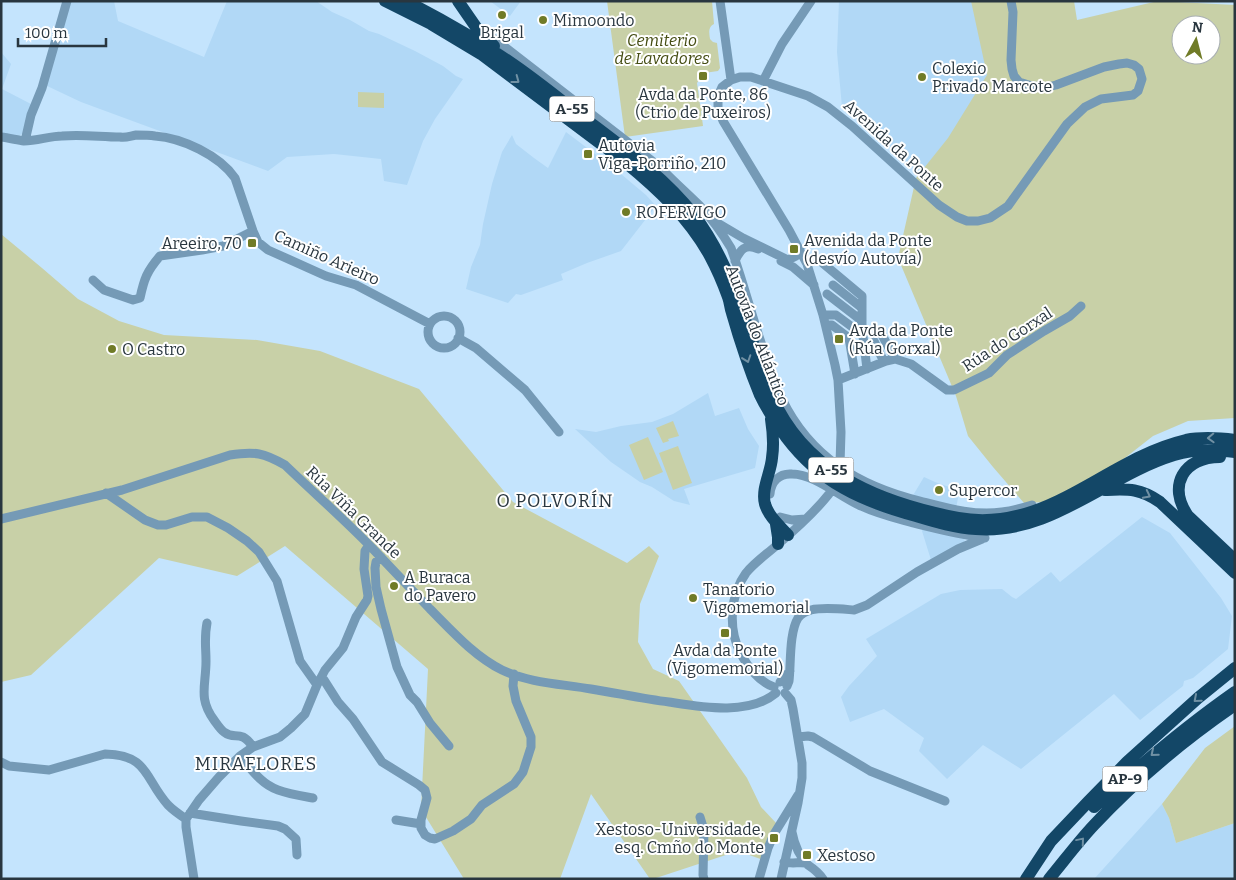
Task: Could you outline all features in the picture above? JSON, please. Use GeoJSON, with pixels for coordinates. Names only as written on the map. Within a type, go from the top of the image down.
{"type":"FeatureCollection","features":[{"type":"Feature","properties":{"kind":"highway","name":"Autovía do Atlántico"},"geometry":{"type":"LineString","coordinates":[[385,1],[431,24],[481,54],[632,168],[678,210],[703,244],[720,276],[754,380],[770,416],[807,461],[828,479],[848,492],[880,506],[936,522],[976,529],[995,529],[1020,526],[1058,512],[1135,471],[1175,455],[1192,451],[1210,450],[1235,452]]}},
{"type":"Feature","properties":{"kind":"highway","name":"Autovía do Atlántico"},"geometry":{"type":"LineString","coordinates":[[406,1],[435,16],[514,65],[630,153],[680,199],[712,242],[725,267],[771,394],[788,425],[822,463],[866,491],[953,517],[975,520],[1006,519],[1021,516],[1057,502],[1136,459],[1187,440],[1221,438],[1235,440]]}},
{"type":"Feature","properties":{"kind":"highway"},"geometry":{"type":"LineString","coordinates":[[459,1],[478,30],[514,65]]}},
{"type":"Feature","properties":{"kind":"highway"},"geometry":{"type":"LineString","coordinates":[[630,153],[673,181]]}},
{"type":"Feature","properties":{"kind":"highway"},"geometry":{"type":"LineString","coordinates":[[770,416],[772,460],[764,494],[765,502],[768,511],[790,533]]}},
{"type":"Feature","properties":{"kind":"highway"},"geometry":{"type":"LineString","coordinates":[[772,430],[794,459],[813,478]]}},
{"type":"Feature","properties":{"kind":"highway"},"geometry":{"type":"LineString","coordinates":[[1032,505],[1055,495],[1142,448],[1160,442],[1187,440]]}},
{"type":"Feature","properties":{"kind":"highway"},"geometry":{"type":"LineString","coordinates":[[1235,456],[1208,458],[1194,463],[1186,469],[1181,478],[1178,492],[1183,508],[1188,516],[1235,560]]}},
{"type":"Feature","properties":{"kind":"highway"},"geometry":{"type":"LineString","coordinates":[[1100,490],[1130,489],[1150,495],[1160,502],[1235,573]]}},
{"type":"Feature","properties":{"kind":"highway"},"geometry":{"type":"LineString","coordinates":[[985,538],[1033,528],[1048,521],[1058,512]]}},
{"type":"Feature","properties":{"kind":"highway"},"geometry":{"type":"LineString","coordinates":[[778,521],[778,544]]}},
{"type":"Feature","properties":{"kind":"highway"},"geometry":{"type":"LineString","coordinates":[[1026,879],[1051,842],[1120,769],[1198,698],[1235,668]]}},
{"type":"Feature","properties":{"kind":"highway","name":"AP-9"},"geometry":{"type":"LineString","coordinates":[[1026,879],[1090,811],[1134,771],[1173,737],[1235,692]]}},
{"type":"Feature","properties":{"kind":"highway","name":"AP-9"},"geometry":{"type":"LineString","coordinates":[[1049,879],[1094,825],[1142,778],[1204,727],[1235,706]]}},
{"type":"Feature","properties":{"kind":"street"},"geometry":{"type":"LineString","coordinates":[[25,141],[31,115],[42,88],[67,1]]}},
{"type":"Feature","properties":{"kind":"street"},"geometry":{"type":"LineString","coordinates":[[459,1],[485,31],[503,46],[660,167],[711,219],[731,248],[763,349],[782,400],[802,432],[834,463],[853,476],[886,491],[956,510],[987,513],[1002,512],[1032,505]]}},
{"type":"Feature","properties":{"kind":"street"},"geometry":{"type":"LineString","coordinates":[[720,1],[731,80],[722,87],[718,96],[718,108],[723,122],[800,249],[807,264],[826,326],[838,380],[841,432],[840,464]]}},
{"type":"Feature","properties":{"kind":"street"},"geometry":{"type":"LineString","coordinates":[[763,81],[782,44],[811,1]]}},
{"type":"Feature","properties":{"kind":"street","name":"Avenida da Ponte"},"geometry":{"type":"LineString","coordinates":[[731,80],[740,77],[751,77],[808,96],[828,107],[852,126],[939,205],[967,221],[990,218],[1008,206],[1067,124],[1085,108],[1101,99],[1133,95],[1138,91],[1142,79],[1139,69],[1127,63],[1104,68],[1056,85],[1032,86],[1019,82],[1014,76],[1011,60],[1013,12],[1011,1]]}},
{"type":"Feature","properties":{"kind":"street","name":"Camiño Arieiro"},"geometry":{"type":"LineString","coordinates":[[1,137],[25,141],[60,136],[89,135],[122,138],[134,135],[155,136],[184,142],[200,149],[230,171],[235,178],[258,242],[268,250],[326,276],[356,285],[430,324]]}},
{"type":"Feature","properties":{"kind":"street"},"geometry":{"type":"LineString","coordinates":[[711,219],[791,264],[814,286]]}},
{"type":"Feature","properties":{"kind":"street"},"geometry":{"type":"LineString","coordinates":[[93,280],[104,290],[133,300],[140,298],[145,278],[152,265],[160,256],[223,246],[253,231]]}},
{"type":"Feature","properties":{"kind":"street"},"geometry":{"type":"LineString","coordinates":[[741,250],[739,248],[743,238]]}},
{"type":"Feature","properties":{"kind":"street"},"geometry":{"type":"LineString","coordinates":[[735,261],[741,250],[746,247],[754,247],[791,264],[807,264]]}},
{"type":"Feature","properties":{"kind":"street"},"geometry":{"type":"LineString","coordinates":[[791,264],[800,249]]}},
{"type":"Feature","properties":{"kind":"street"},"geometry":{"type":"LineString","coordinates":[[819,260],[862,296],[862,321],[867,369]]}},
{"type":"Feature","properties":{"kind":"street"},"geometry":{"type":"LineString","coordinates":[[833,285],[862,308]]}},
{"type":"Feature","properties":{"kind":"street"},"geometry":{"type":"LineString","coordinates":[[828,294],[862,321]]}},
{"type":"Feature","properties":{"kind":"street","name":"Rúa do Gorxal"},"geometry":{"type":"LineString","coordinates":[[895,360],[910,364],[947,390],[954,390],[989,373],[1007,355],[1070,316],[1082,306]]}},
{"type":"Feature","properties":{"kind":"street"},"geometry":{"type":"LineString","coordinates":[[823,315],[836,315],[863,335]]}},
{"type":"Feature","properties":{"kind":"street"},"geometry":{"type":"LineString","coordinates":[[443,316],[453,319],[460,333],[451,346],[436,346],[432,343],[428,334],[430,324],[443,316]]}},
{"type":"Feature","properties":{"kind":"street"},"geometry":{"type":"LineString","coordinates":[[826,326],[832,326],[849,338],[856,374]]}},
{"type":"Feature","properties":{"kind":"street"},"geometry":{"type":"LineString","coordinates":[[838,380],[884,362],[895,360],[882,335]]}},
{"type":"Feature","properties":{"kind":"street"},"geometry":{"type":"LineString","coordinates":[[458,338],[476,348],[524,390],[559,432]]}},
{"type":"Feature","properties":{"kind":"street"},"geometry":{"type":"LineString","coordinates":[[874,341],[884,362]]}},
{"type":"Feature","properties":{"kind":"street","name":"Rúa Viña Grande"},"geometry":{"type":"LineString","coordinates":[[1,519],[122,490],[230,455],[259,454],[268,456],[285,465],[369,545],[464,643],[476,654],[495,666],[514,674],[543,681],[643,698],[722,708],[739,707],[767,700],[780,688]]}},
{"type":"Feature","properties":{"kind":"street"},"geometry":{"type":"LineString","coordinates":[[806,519],[778,521],[770,502],[770,490],[775,480],[784,474],[801,474],[813,478],[843,497],[862,506],[969,540]]}},
{"type":"Feature","properties":{"kind":"street"},"geometry":{"type":"LineString","coordinates":[[106,494],[145,520],[158,525],[166,526],[192,517],[207,517],[247,541],[259,552],[277,581],[300,662],[319,682]]}},
{"type":"Feature","properties":{"kind":"street"},"geometry":{"type":"LineString","coordinates":[[796,862],[799,858],[794,848],[792,829],[800,790],[802,763],[791,700],[780,688],[766,684],[757,676],[743,657],[737,646],[732,614],[738,589],[753,565],[818,508],[829,494]]}},
{"type":"Feature","properties":{"kind":"street"},"geometry":{"type":"LineString","coordinates":[[780,688],[790,670],[795,625],[803,613],[814,609],[854,610],[860,608],[969,540],[985,538]]}},
{"type":"Feature","properties":{"kind":"street"},"geometry":{"type":"LineString","coordinates":[[194,879],[185,823],[188,816],[220,776],[240,756],[253,747],[280,737],[292,728],[305,714],[325,670],[343,648],[356,616],[367,600],[365,551],[369,545]]}},
{"type":"Feature","properties":{"kind":"street"},"geometry":{"type":"LineString","coordinates":[[380,557],[376,562],[375,568],[376,587],[397,667],[408,692],[449,746]]}},
{"type":"Feature","properties":{"kind":"street"},"geometry":{"type":"LineString","coordinates":[[207,623],[204,641],[206,668],[203,695],[205,703],[210,715],[223,732],[242,736],[253,747]]}},
{"type":"Feature","properties":{"kind":"street"},"geometry":{"type":"LineString","coordinates":[[319,682],[324,680],[382,762],[424,790],[427,798],[421,828],[425,835],[435,838],[454,830],[471,819],[482,805],[514,784],[523,772],[531,747],[532,737],[516,701],[512,686],[514,674]]}},
{"type":"Feature","properties":{"kind":"street"},"geometry":{"type":"LineString","coordinates":[[798,737],[813,737],[870,770],[945,801]]}},
{"type":"Feature","properties":{"kind":"street"},"geometry":{"type":"LineString","coordinates":[[1,762],[9,766],[49,770],[105,754],[132,759],[143,768],[169,806],[188,816],[278,826],[285,829],[296,839],[297,856]]}},
{"type":"Feature","properties":{"kind":"street"},"geometry":{"type":"LineString","coordinates":[[240,756],[267,785],[278,790],[313,798]]}},
{"type":"Feature","properties":{"kind":"street"},"geometry":{"type":"LineString","coordinates":[[759,879],[774,834],[800,790]]}},
{"type":"Feature","properties":{"kind":"street"},"geometry":{"type":"LineString","coordinates":[[700,817],[704,830],[704,879]]}},
{"type":"Feature","properties":{"kind":"street"},"geometry":{"type":"LineString","coordinates":[[396,820],[421,824]]}},
{"type":"Feature","properties":{"kind":"street"},"geometry":{"type":"LineString","coordinates":[[781,879],[784,862],[794,848]]}},
{"type":"Feature","properties":{"kind":"street"},"geometry":{"type":"LineString","coordinates":[[794,848],[806,863],[824,879]]}},
{"type":"Feature","properties":{"kind":"street"},"geometry":{"type":"LineString","coordinates":[[784,862],[806,863]]}},
{"type":"Feature","properties":{"kind":"shaded area"},"geometry":{"type":"Polygon","coordinates":[[[71,1],[114,1],[118,21],[204,57],[227,1],[316,1],[332,12],[369,31],[415,51],[463,79],[435,119],[423,141],[407,185],[384,181],[381,159],[334,154],[287,157],[268,171],[81,102],[45,85],[71,1]]]}},
{"type":"Feature","properties":{"kind":"shaded area"},"geometry":{"type":"Polygon","coordinates":[[[490,1],[521,1],[510,16],[490,1]]]}},
{"type":"Feature","properties":{"kind":"shaded area","name":"Colexio Privado Marcote"},"geometry":{"type":"Polygon","coordinates":[[[839,1],[1005,1],[1004,101],[926,179],[842,107],[837,52],[839,1]]]}},
{"type":"Feature","properties":{"kind":"shaded area"},"geometry":{"type":"Polygon","coordinates":[[[1,52],[11,64],[2,89],[31,104],[23,133],[19,136],[1,134],[1,52]]]}},
{"type":"Feature","properties":{"kind":"shaded area"},"geometry":{"type":"Polygon","coordinates":[[[566,132],[615,169],[656,206],[621,251],[561,274],[563,280],[521,295],[516,294],[508,303],[466,289],[471,267],[480,245],[492,184],[502,152],[512,135],[516,144],[548,168],[566,132]]]}},
{"type":"Feature","properties":{"kind":"shaded area"},"geometry":{"type":"Polygon","coordinates":[[[708,393],[715,416],[739,408],[748,429],[759,446],[755,468],[684,489],[690,505],[674,501],[640,482],[611,462],[575,429],[596,432],[621,426],[652,422],[673,414],[708,393]]]}},
{"type":"Feature","properties":{"kind":"shaded area"},"geometry":{"type":"Polygon","coordinates":[[[924,477],[949,487],[949,493],[958,498],[956,508],[912,497],[924,477]]]}},
{"type":"Feature","properties":{"kind":"shaded area"},"geometry":{"type":"Polygon","coordinates":[[[1142,517],[1170,533],[1221,598],[1232,616],[1228,649],[1193,678],[1184,681],[1183,686],[1140,720],[1114,694],[1021,769],[983,745],[947,779],[919,751],[924,738],[884,709],[850,722],[841,697],[877,656],[866,639],[941,594],[960,590],[1002,589],[1016,599],[1051,572],[1060,582],[1142,517]]]}},
{"type":"Feature","properties":{"kind":"shaded area"},"geometry":{"type":"Polygon","coordinates":[[[923,528],[964,538],[965,543],[931,560],[922,531],[923,528]]]}},
{"type":"Feature","properties":{"kind":"shaded area"},"geometry":{"type":"Polygon","coordinates":[[[1162,804],[1169,818],[1176,843],[1235,823],[1235,879],[1094,879],[1162,804]]]}},
{"type":"Feature","properties":{"kind":"green space","name":"Cemiterio de Lavadores"},"geometry":{"type":"Polygon","coordinates":[[[607,1],[712,1],[714,24],[710,28],[709,35],[713,42],[717,43],[720,68],[718,71],[704,73],[697,83],[700,105],[702,105],[703,111],[701,111],[703,126],[625,137],[607,1]]]}},
{"type":"Feature","properties":{"kind":"green space"},"geometry":{"type":"Polygon","coordinates":[[[971,1],[1074,1],[1077,20],[1158,1],[1235,5],[1235,418],[1188,421],[1153,436],[1107,472],[1047,502],[1024,503],[968,436],[956,396],[898,258],[916,178],[948,138],[987,75],[971,1]]]}},
{"type":"Feature","properties":{"kind":"green space"},"geometry":{"type":"Polygon","coordinates":[[[358,92],[384,93],[384,108],[358,107],[358,92]]]}},
{"type":"Feature","properties":{"kind":"green space"},"geometry":{"type":"Polygon","coordinates":[[[1,234],[78,299],[119,321],[164,335],[257,340],[320,351],[419,389],[513,502],[627,563],[649,546],[659,556],[640,604],[638,642],[653,669],[679,681],[747,778],[761,807],[777,824],[766,841],[766,861],[738,851],[650,879],[591,794],[560,879],[464,879],[421,809],[428,669],[285,546],[237,576],[159,558],[31,675],[1,682],[1,234]]]}},
{"type":"Feature","properties":{"kind":"green space"},"geometry":{"type":"Polygon","coordinates":[[[673,421],[679,436],[668,439],[669,441],[663,443],[656,428],[673,421]]]}},
{"type":"Feature","properties":{"kind":"green space"},"geometry":{"type":"Polygon","coordinates":[[[648,437],[663,472],[644,480],[629,445],[648,437]]]}},
{"type":"Feature","properties":{"kind":"green space"},"geometry":{"type":"Polygon","coordinates":[[[678,446],[692,483],[673,490],[659,453],[678,446]]]}},
{"type":"Feature","properties":{"kind":"green space"},"geometry":{"type":"Polygon","coordinates":[[[1235,726],[1235,823],[1176,843],[1169,818],[1162,804],[1205,748],[1235,726]]]}},
{"type":"Feature","properties":{"kind":"place","name":"Brigal"},"geometry":{"type":"Point","coordinates":[502,15]}},
{"type":"Feature","properties":{"kind":"place","name":"Mimoondo"},"geometry":{"type":"Point","coordinates":[543,20]}},
{"type":"Feature","properties":{"kind":"place","name":"Avda da Ponte, 86 (Ctrio de Puxeiros)"},"geometry":{"type":"Point","coordinates":[703,76]}},
{"type":"Feature","properties":{"kind":"place","name":"Colexio Privado Marcote"},"geometry":{"type":"Point","coordinates":[922,77]}},
{"type":"Feature","properties":{"kind":"place","name":"Autovia Viga-Porriño, 210"},"geometry":{"type":"Point","coordinates":[588,154]}},
{"type":"Feature","properties":{"kind":"place","name":"ROFERVIGO"},"geometry":{"type":"Point","coordinates":[626,212]}},
{"type":"Feature","properties":{"kind":"place","name":"Areeiro, 70"},"geometry":{"type":"Point","coordinates":[252,243]}},
{"type":"Feature","properties":{"kind":"place","name":"Avenida da Ponte (desvío Autovía)"},"geometry":{"type":"Point","coordinates":[794,249]}},
{"type":"Feature","properties":{"kind":"place","name":"Avda da Ponte (Rúa Gorxal)"},"geometry":{"type":"Point","coordinates":[839,339]}},
{"type":"Feature","properties":{"kind":"place","name":"O Castro"},"geometry":{"type":"Point","coordinates":[112,349]}},
{"type":"Feature","properties":{"kind":"place","name":"Supercor"},"geometry":{"type":"Point","coordinates":[939,490]}},
{"type":"Feature","properties":{"kind":"place","name":"A Buraca do Pavero"},"geometry":{"type":"Point","coordinates":[394,586]}},
{"type":"Feature","properties":{"kind":"place","name":"Tanatorio Vigomemorial"},"geometry":{"type":"Point","coordinates":[693,598]}},
{"type":"Feature","properties":{"kind":"place","name":"Avda da Ponte (Vigomemorial)"},"geometry":{"type":"Point","coordinates":[725,633]}},
{"type":"Feature","properties":{"kind":"place","name":"Xestoso-Universidade, esq. Cmño do Monte"},"geometry":{"type":"Point","coordinates":[774,838]}},
{"type":"Feature","properties":{"kind":"place","name":"Xestoso"},"geometry":{"type":"Point","coordinates":[807,855]}},
{"type":"Feature","properties":{"kind":"district","name":"O POLVORÍN"},"geometry":{"type":"Point","coordinates":[555,501]}},
{"type":"Feature","properties":{"kind":"district","name":"MIRAFLORES"},"geometry":{"type":"Point","coordinates":[256,764]}}]}
